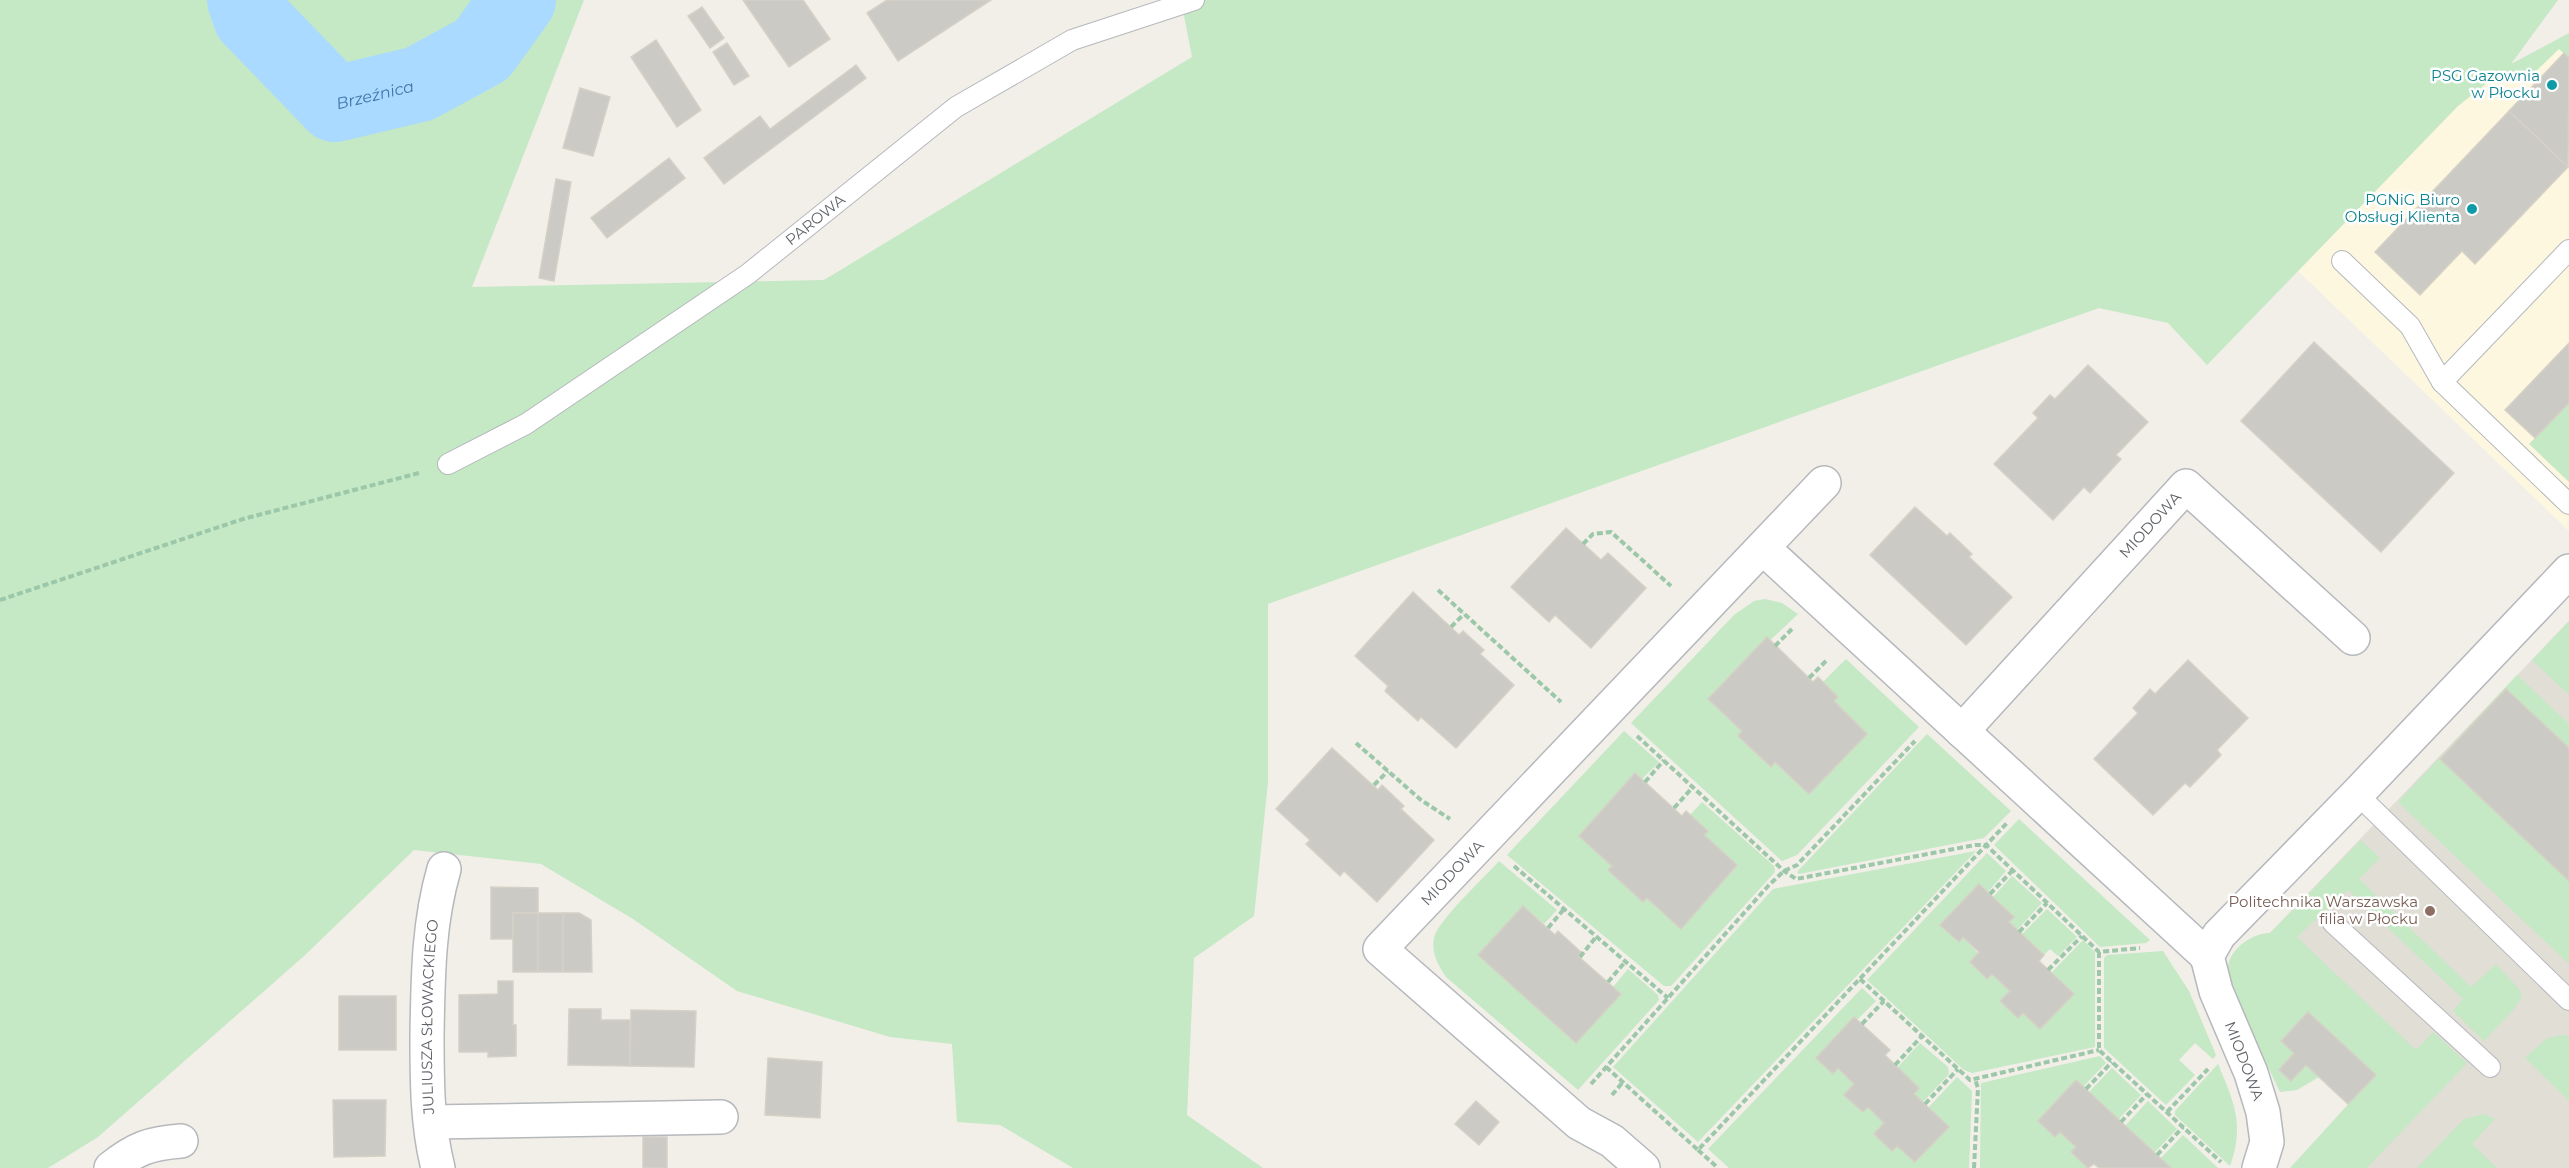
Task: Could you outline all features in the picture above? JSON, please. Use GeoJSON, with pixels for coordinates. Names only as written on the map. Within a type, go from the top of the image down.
{"type":"FeatureCollection","features":[{"type":"Feature","properties":{"kind":"street","name":"MIODOWA"},"geometry":{"type":"LineString","coordinates":[[1643,1168],[1612,1141],[1579,1123],[1380,949],[1495,852],[1591,728],[1824,483]]}},
{"type":"Feature","properties":{"kind":"street","name":"MIODOWA"},"geometry":{"type":"LineString","coordinates":[[1952,722],[2186,486],[2353,638]]}},
{"type":"Feature","properties":{"kind":"street"},"geometry":{"type":"LineString","coordinates":[[1763,548],[2207,956],[2219,935],[2569,571]]}},
{"type":"Feature","properties":{"kind":"street","name":"JULIUSZA SŁOWACKIEGO"},"geometry":{"type":"LineString","coordinates":[[438,1168],[427,1090],[428,975],[433,907],[444,869]]}},
{"type":"Feature","properties":{"kind":"street","name":"MIODOWA"},"geometry":{"type":"LineString","coordinates":[[2207,956],[2216,991],[2251,1073],[2263,1112],[2266,1142],[2259,1168]]}},
{"type":"Feature","properties":{"kind":"street"},"geometry":{"type":"LineString","coordinates":[[431,1122],[721,1117]]}},
{"type":"Feature","properties":{"kind":"street"},"geometry":{"type":"LineString","coordinates":[[111,1168],[126,1156],[154,1143],[181,1141]]}},
{"type":"Feature","properties":{"kind":"lane","name":"PAROWA"},"geometry":{"type":"LineString","coordinates":[[448,464],[526,424],[748,274],[956,107],[1072,40],[1194,0]]}},
{"type":"Feature","properties":{"kind":"lane"},"geometry":{"type":"LineString","coordinates":[[2442,382],[2569,250]]}},
{"type":"Feature","properties":{"kind":"lane"},"geometry":{"type":"LineString","coordinates":[[2342,261],[2410,326],[2442,382],[2569,504]]}},
{"type":"Feature","properties":{"kind":"lane"},"geometry":{"type":"LineString","coordinates":[[2357,794],[2569,1000]]}},
{"type":"Feature","properties":{"kind":"lane"},"geometry":{"type":"LineString","coordinates":[[2334,923],[2490,1067]]}},
{"type":"Feature","properties":{"kind":"path"},"geometry":{"type":"LineString","coordinates":[[0,600],[243,519],[362,490],[448,464]]}},
{"type":"Feature","properties":{"kind":"path"},"geometry":{"type":"LineString","coordinates":[[1583,544],[1593,534],[1611,532],[1701,613]]}},
{"type":"Feature","properties":{"kind":"path"},"geometry":{"type":"LineString","coordinates":[[1438,590],[1591,728]]}},
{"type":"Feature","properties":{"kind":"path"},"geometry":{"type":"LineString","coordinates":[[1451,627],[1464,614]]}},
{"type":"Feature","properties":{"kind":"path"},"geometry":{"type":"LineString","coordinates":[[1809,678],[1832,654]]}},
{"type":"Feature","properties":{"kind":"path"},"geometry":{"type":"LineString","coordinates":[[1566,1111],[1784,872],[1797,865],[1952,722]]}},
{"type":"Feature","properties":{"kind":"path"},"geometry":{"type":"LineString","coordinates":[[1631,730],[1784,872],[1796,879],[1975,845],[1986,845],[2099,952],[2099,1050],[2228,1168]]}},
{"type":"Feature","properties":{"kind":"path"},"geometry":{"type":"LineString","coordinates":[[1356,743],[1420,800],[1467,828],[1668,998]]}},
{"type":"Feature","properties":{"kind":"path"},"geometry":{"type":"LineString","coordinates":[[1645,782],[1664,760]]}},
{"type":"Feature","properties":{"kind":"path"},"geometry":{"type":"LineString","coordinates":[[1374,785],[1388,771]]}},
{"type":"Feature","properties":{"kind":"path"},"geometry":{"type":"LineString","coordinates":[[1674,808],[1693,787]]}},
{"type":"Feature","properties":{"kind":"path"},"geometry":{"type":"LineString","coordinates":[[1698,1150],[2034,797]]}},
{"type":"Feature","properties":{"kind":"path"},"geometry":{"type":"LineString","coordinates":[[1990,894],[2013,870]]}},
{"type":"Feature","properties":{"kind":"path"},"geometry":{"type":"LineString","coordinates":[[2019,932],[2047,903]]}},
{"type":"Feature","properties":{"kind":"path"},"geometry":{"type":"LineString","coordinates":[[1548,928],[1564,909]]}},
{"type":"Feature","properties":{"kind":"path"},"geometry":{"type":"LineString","coordinates":[[2048,970],[2082,936]]}},
{"type":"Feature","properties":{"kind":"path"},"geometry":{"type":"LineString","coordinates":[[1580,957],[1596,937]]}},
{"type":"Feature","properties":{"kind":"path"},"geometry":{"type":"LineString","coordinates":[[2099,952],[2142,948]]}},
{"type":"Feature","properties":{"kind":"path"},"geometry":{"type":"LineString","coordinates":[[1608,982],[1625,962]]}},
{"type":"Feature","properties":{"kind":"path"},"geometry":{"type":"LineString","coordinates":[[1860,978],[1970,1080],[2099,1050]]}},
{"type":"Feature","properties":{"kind":"path"},"geometry":{"type":"LineString","coordinates":[[1862,1024],[1884,1001]]}},
{"type":"Feature","properties":{"kind":"path"},"geometry":{"type":"LineString","coordinates":[[1895,1065],[1922,1036]]}},
{"type":"Feature","properties":{"kind":"path"},"geometry":{"type":"LineString","coordinates":[[2086,1089],[2112,1062]]}},
{"type":"Feature","properties":{"kind":"path"},"geometry":{"type":"LineString","coordinates":[[2167,1112],[2213,1063]]}},
{"type":"Feature","properties":{"kind":"path"},"geometry":{"type":"LineString","coordinates":[[1606,1067],[1718,1168]]}},
{"type":"Feature","properties":{"kind":"path"},"geometry":{"type":"LineString","coordinates":[[1925,1104],[1958,1069]]}},
{"type":"Feature","properties":{"kind":"path"},"geometry":{"type":"LineString","coordinates":[[1974,1168],[1978,1088],[1975,1079]]}},
{"type":"Feature","properties":{"kind":"path"},"geometry":{"type":"LineString","coordinates":[[1610,1097],[1623,1082]]}},
{"type":"Feature","properties":{"kind":"path"},"geometry":{"type":"LineString","coordinates":[[2121,1122],[2147,1094]]}},
{"type":"Feature","properties":{"kind":"path"},"geometry":{"type":"LineString","coordinates":[[2157,1155],[2183,1127]]}},
{"type":"Feature","properties":{"kind":"shaded area"},"geometry":{"type":"Polygon","coordinates":[[[2569,33],[2568,530],[2298,271],[2458,106],[2510,65],[2569,33]]]}},
{"type":"Feature","properties":{"kind":"shaded area","name":"Politechnika Warszawska filia w Płocku"},"geometry":{"type":"Polygon","coordinates":[[[2569,621],[2569,1168],[2294,1168],[2400,1050],[2270,933],[2569,621]]]}},
{"type":"Feature","properties":{"kind":"green space"},"geometry":{"type":"Polygon","coordinates":[[[0,0],[584,0],[472,287],[824,280],[1192,57],[1181,0],[2558,0],[2511,64],[2569,33],[2569,58],[2559,49],[2533,74],[2497,75],[2458,106],[2207,365],[2168,323],[2099,308],[1268,604],[1268,782],[1254,916],[1194,958],[1187,1115],[1263,1168],[1073,1168],[1000,1125],[957,1122],[952,1044],[890,1037],[737,991],[633,919],[541,864],[414,850],[304,956],[98,1137],[48,1168],[0,1168],[0,0]]]}},
{"type":"Feature","properties":{"kind":"green space"},"geometry":{"type":"Polygon","coordinates":[[[2569,403],[2569,482],[2529,444],[2569,403]]]}},
{"type":"Feature","properties":{"kind":"green space"},"geometry":{"type":"Polygon","coordinates":[[[1765,599],[1782,603],[1798,614],[1708,699],[1742,731],[1738,736],[1770,767],[1775,762],[1809,794],[1867,734],[1834,701],[1838,697],[1823,682],[1846,659],[1919,727],[1797,855],[1782,861],[1631,723],[1734,615],[1754,601],[1765,599]]]}},
{"type":"Feature","properties":{"kind":"green space"},"geometry":{"type":"Polygon","coordinates":[[[2569,621],[2569,695],[2532,660],[2569,621]]]}},
{"type":"Feature","properties":{"kind":"green space"},"geometry":{"type":"Polygon","coordinates":[[[2517,675],[2569,724],[2569,748],[2506,689],[2440,759],[2569,881],[2569,964],[2398,802],[2517,675]]]}},
{"type":"Feature","properties":{"kind":"green space"},"geometry":{"type":"Polygon","coordinates":[[[1624,731],[1659,762],[1642,779],[1635,773],[1579,836],[1612,866],[1608,870],[1643,902],[1647,898],[1681,928],[1737,866],[1704,835],[1708,830],[1690,815],[1702,802],[1774,866],[1775,872],[1671,986],[1664,986],[1507,855],[1624,731]]]}},
{"type":"Feature","properties":{"kind":"green space"},"geometry":{"type":"Polygon","coordinates":[[[1927,734],[2011,811],[1984,838],[1799,874],[1797,872],[1927,734]]]}},
{"type":"Feature","properties":{"kind":"green space"},"geometry":{"type":"Polygon","coordinates":[[[2019,819],[2150,940],[2146,943],[2100,947],[1994,845],[2019,819]]]}},
{"type":"Feature","properties":{"kind":"green space"},"geometry":{"type":"Polygon","coordinates":[[[2361,840],[2380,858],[2359,879],[2471,987],[2496,964],[2519,989],[2522,997],[2515,1008],[2484,1041],[2453,1011],[2463,999],[2348,890],[2297,937],[2416,1050],[2433,1032],[2467,1063],[2367,1168],[2290,1168],[2375,1075],[2308,1012],[2281,1040],[2294,1053],[2279,1070],[2291,1081],[2306,1065],[2319,1077],[2297,1090],[2280,1092],[2234,996],[2228,967],[2233,954],[2243,943],[2270,933],[2361,840]]]}},
{"type":"Feature","properties":{"kind":"green space"},"geometry":{"type":"Polygon","coordinates":[[[1976,851],[1698,1142],[1613,1067],[1773,889],[1976,851]]]}},
{"type":"Feature","properties":{"kind":"green space"},"geometry":{"type":"Polygon","coordinates":[[[1987,853],[2006,871],[1988,892],[1979,884],[1941,925],[1958,942],[1963,937],[2010,991],[2000,1002],[2018,1018],[2023,1013],[2040,1029],[2073,994],[2051,973],[2083,940],[2095,952],[2095,1047],[1972,1073],[1964,1070],[1867,980],[1987,853]]]}},
{"type":"Feature","properties":{"kind":"green space"},"geometry":{"type":"Polygon","coordinates":[[[1499,861],[1557,910],[1544,924],[1523,906],[1479,955],[1575,1043],[1620,993],[1613,987],[1628,969],[1658,995],[1659,1000],[1578,1090],[1446,977],[1436,959],[1433,943],[1437,930],[1499,861]]]}},
{"type":"Feature","properties":{"kind":"green space"},"geometry":{"type":"Polygon","coordinates":[[[2012,876],[2042,903],[2017,930],[2009,922],[2014,917],[1993,897],[2012,876]]]}},
{"type":"Feature","properties":{"kind":"green space"},"geometry":{"type":"Polygon","coordinates":[[[2047,909],[2077,937],[2058,956],[2050,949],[2044,955],[2022,934],[2047,909]]]}},
{"type":"Feature","properties":{"kind":"green space"},"geometry":{"type":"Polygon","coordinates":[[[2163,951],[2189,991],[2216,1055],[2213,1059],[2195,1043],[2179,1060],[2195,1075],[2166,1105],[2104,1048],[2104,958],[2107,955],[2163,951]]]}},
{"type":"Feature","properties":{"kind":"green space"},"geometry":{"type":"Polygon","coordinates":[[[1862,988],[1876,1001],[1857,1020],[1854,1018],[1816,1058],[1833,1074],[1838,1068],[1854,1084],[1845,1096],[1863,1112],[1868,1107],[1884,1123],[1874,1134],[1897,1146],[1916,1162],[1949,1127],[1928,1108],[1957,1077],[1972,1091],[1969,1168],[1729,1168],[1708,1149],[1862,988]]]}},
{"type":"Feature","properties":{"kind":"green space"},"geometry":{"type":"Polygon","coordinates":[[[2560,1035],[2569,1036],[2569,1101],[2525,1058],[2546,1039],[2560,1035]]]}},
{"type":"Feature","properties":{"kind":"green space"},"geometry":{"type":"Polygon","coordinates":[[[1920,1043],[1948,1067],[1949,1074],[1923,1102],[1914,1094],[1919,1088],[1897,1068],[1920,1043]]]}},
{"type":"Feature","properties":{"kind":"green space"},"geometry":{"type":"Polygon","coordinates":[[[2100,1056],[2106,1063],[2083,1087],[2076,1080],[2038,1121],[2055,1137],[2060,1132],[2076,1147],[2071,1153],[2088,1168],[1980,1168],[1981,1083],[2100,1056]]]}},
{"type":"Feature","properties":{"kind":"green space"},"geometry":{"type":"Polygon","coordinates":[[[2218,1064],[2236,1114],[2237,1138],[2230,1166],[2175,1115],[2175,1111],[2218,1064]]]}},
{"type":"Feature","properties":{"kind":"green space"},"geometry":{"type":"Polygon","coordinates":[[[2112,1068],[2141,1095],[2118,1120],[2089,1092],[2112,1068]]]}},
{"type":"Feature","properties":{"kind":"green space"},"geometry":{"type":"Polygon","coordinates":[[[2148,1101],[2177,1129],[2154,1153],[2125,1126],[2148,1101]]]}},
{"type":"Feature","properties":{"kind":"green space"},"geometry":{"type":"Polygon","coordinates":[[[2484,1114],[2495,1119],[2472,1144],[2497,1168],[2417,1168],[2464,1119],[2484,1114]]]}},
{"type":"Feature","properties":{"kind":"green space"},"geometry":{"type":"Polygon","coordinates":[[[2183,1135],[2218,1168],[2171,1168],[2160,1159],[2183,1135]]]}},
{"type":"Feature","properties":{"kind":"building"},"geometry":{"type":"Polygon","coordinates":[[[743,0],[803,0],[830,39],[789,67],[743,0]]]}},
{"type":"Feature","properties":{"kind":"building"},"geometry":{"type":"Polygon","coordinates":[[[887,0],[991,0],[898,61],[867,13],[887,0]]]}},
{"type":"Feature","properties":{"kind":"building"},"geometry":{"type":"Polygon","coordinates":[[[702,7],[724,38],[710,48],[688,16],[702,7]]]}},
{"type":"Feature","properties":{"kind":"building"},"geometry":{"type":"Polygon","coordinates":[[[656,40],[701,110],[677,127],[631,57],[656,40]]]}},
{"type":"Feature","properties":{"kind":"building"},"geometry":{"type":"Polygon","coordinates":[[[727,43],[749,76],[734,85],[713,52],[727,43]]]}},
{"type":"Feature","properties":{"kind":"building","name":"PSG Gazownia w Płocku"},"geometry":{"type":"Polygon","coordinates":[[[2564,53],[2569,58],[2568,167],[2509,111],[2564,53]]]}},
{"type":"Feature","properties":{"kind":"building"},"geometry":{"type":"Polygon","coordinates":[[[856,65],[866,78],[724,184],[704,158],[760,116],[770,129],[856,65]]]}},
{"type":"Feature","properties":{"kind":"building"},"geometry":{"type":"Polygon","coordinates":[[[580,88],[610,97],[593,156],[563,148],[580,88]]]}},
{"type":"Feature","properties":{"kind":"building","name":"PGNiG Biuro Obsługi Klienta"},"geometry":{"type":"Polygon","coordinates":[[[2509,111],[2568,167],[2475,264],[2462,251],[2420,295],[2375,252],[2509,111]]]}},
{"type":"Feature","properties":{"kind":"building"},"geometry":{"type":"Polygon","coordinates":[[[669,158],[685,178],[607,238],[591,218],[669,158]]]}},
{"type":"Feature","properties":{"kind":"building"},"geometry":{"type":"Polygon","coordinates":[[[556,179],[571,182],[554,281],[539,278],[556,179]]]}},
{"type":"Feature","properties":{"kind":"building"},"geometry":{"type":"Polygon","coordinates":[[[2314,342],[2454,473],[2381,552],[2241,421],[2314,342]]]}},
{"type":"Feature","properties":{"kind":"building"},"geometry":{"type":"Polygon","coordinates":[[[2569,343],[2569,403],[2535,438],[2505,410],[2569,343]]]}},
{"type":"Feature","properties":{"kind":"building"},"geometry":{"type":"Polygon","coordinates":[[[2088,365],[2148,422],[2116,455],[2121,459],[2090,493],[2084,487],[2053,520],[1994,464],[2038,418],[2033,413],[2050,395],[2055,399],[2088,365]]]}},
{"type":"Feature","properties":{"kind":"building"},"geometry":{"type":"Polygon","coordinates":[[[1915,507],[1947,536],[1950,533],[1972,554],[1969,557],[2012,597],[1966,645],[1870,555],[1915,507]]]}},
{"type":"Feature","properties":{"kind":"building"},"geometry":{"type":"Polygon","coordinates":[[[1566,528],[1601,560],[1608,553],[1646,588],[1591,648],[1555,615],[1549,622],[1511,587],[1566,528]]]}},
{"type":"Feature","properties":{"kind":"building"},"geometry":{"type":"Polygon","coordinates":[[[1413,592],[1459,635],[1463,631],[1484,650],[1480,654],[1514,685],[1456,748],[1421,717],[1418,721],[1385,691],[1388,686],[1355,656],[1413,592]]]}},
{"type":"Feature","properties":{"kind":"building"},"geometry":{"type":"Polygon","coordinates":[[[1767,637],[1813,682],[1818,677],[1838,697],[1834,701],[1867,734],[1809,794],[1775,762],[1771,767],[1738,736],[1742,731],[1708,699],[1767,637]]]}},
{"type":"Feature","properties":{"kind":"building"},"geometry":{"type":"Polygon","coordinates":[[[2188,660],[2248,718],[2217,750],[2221,755],[2190,787],[2185,783],[2153,815],[2094,759],[2138,713],[2133,708],[2150,689],[2155,694],[2188,660]]]}},
{"type":"Feature","properties":{"kind":"building"},"geometry":{"type":"Polygon","coordinates":[[[2506,689],[2569,748],[2569,881],[2440,759],[2506,689]]]}},
{"type":"Feature","properties":{"kind":"building"},"geometry":{"type":"Polygon","coordinates":[[[1332,748],[1378,790],[1382,785],[1404,806],[1401,809],[1434,840],[1377,902],[1344,871],[1340,876],[1306,844],[1310,840],[1276,809],[1332,748]]]}},
{"type":"Feature","properties":{"kind":"building"},"geometry":{"type":"Polygon","coordinates":[[[1635,773],[1682,816],[1686,811],[1708,831],[1704,835],[1737,865],[1681,929],[1647,898],[1643,902],[1608,870],[1612,866],[1579,836],[1635,773]]]}},
{"type":"Feature","properties":{"kind":"building"},"geometry":{"type":"Polygon","coordinates":[[[1979,884],[2014,917],[2009,922],[2044,955],[2039,961],[2074,994],[2040,1029],[2023,1013],[2018,1018],[2000,1001],[2010,991],[1992,974],[1987,979],[1970,962],[1979,952],[1963,937],[1959,942],[1940,925],[1979,884]]]}},
{"type":"Feature","properties":{"kind":"building"},"geometry":{"type":"Polygon","coordinates":[[[491,887],[538,888],[538,913],[513,913],[513,939],[491,939],[491,887]]]}},
{"type":"Feature","properties":{"kind":"building"},"geometry":{"type":"Polygon","coordinates":[[[1523,906],[1555,935],[1558,931],[1581,952],[1578,956],[1621,994],[1576,1043],[1478,955],[1523,906]]]}},
{"type":"Feature","properties":{"kind":"building"},"geometry":{"type":"Polygon","coordinates":[[[513,913],[538,913],[538,972],[513,972],[513,913]]]}},
{"type":"Feature","properties":{"kind":"building"},"geometry":{"type":"Polygon","coordinates":[[[538,913],[563,913],[563,972],[538,972],[538,913]]]}},
{"type":"Feature","properties":{"kind":"building"},"geometry":{"type":"Polygon","coordinates":[[[563,913],[579,913],[591,920],[592,972],[563,972],[563,913]]]}},
{"type":"Feature","properties":{"kind":"building"},"geometry":{"type":"Polygon","coordinates":[[[498,981],[513,981],[516,1056],[488,1057],[488,1052],[459,1052],[459,995],[498,994],[498,981]]]}},
{"type":"Feature","properties":{"kind":"building"},"geometry":{"type":"Polygon","coordinates":[[[339,996],[396,996],[396,1050],[339,1050],[339,996]]]}},
{"type":"Feature","properties":{"kind":"building"},"geometry":{"type":"Polygon","coordinates":[[[569,1009],[601,1009],[601,1020],[630,1020],[630,1066],[568,1065],[569,1009]]]}},
{"type":"Feature","properties":{"kind":"building"},"geometry":{"type":"Polygon","coordinates":[[[631,1010],[696,1011],[694,1067],[630,1066],[631,1010]]]}},
{"type":"Feature","properties":{"kind":"building"},"geometry":{"type":"Polygon","coordinates":[[[2308,1012],[2376,1075],[2348,1104],[2306,1065],[2291,1081],[2279,1070],[2294,1053],[2281,1041],[2308,1012]]]}},
{"type":"Feature","properties":{"kind":"building"},"geometry":{"type":"Polygon","coordinates":[[[1854,1017],[1890,1050],[1885,1055],[1919,1088],[1914,1094],[1949,1127],[1915,1162],[1897,1146],[1892,1151],[1874,1134],[1884,1123],[1868,1107],[1863,1112],[1844,1095],[1854,1084],[1838,1068],[1833,1074],[1816,1058],[1854,1017]]]}},
{"type":"Feature","properties":{"kind":"building"},"geometry":{"type":"Polygon","coordinates":[[[768,1058],[822,1062],[820,1118],[765,1115],[768,1058]]]}},
{"type":"Feature","properties":{"kind":"building"},"geometry":{"type":"Polygon","coordinates":[[[2076,1080],[2171,1168],[2099,1168],[2094,1164],[2088,1168],[2071,1152],[2076,1147],[2060,1132],[2055,1137],[2038,1121],[2076,1080]]]}},
{"type":"Feature","properties":{"kind":"building"},"geometry":{"type":"Polygon","coordinates":[[[333,1100],[386,1100],[385,1156],[334,1157],[333,1100]]]}},
{"type":"Feature","properties":{"kind":"building"},"geometry":{"type":"Polygon","coordinates":[[[1476,1101],[1499,1122],[1479,1145],[1455,1124],[1476,1101]]]}},
{"type":"Feature","properties":{"kind":"building"},"geometry":{"type":"Polygon","coordinates":[[[643,1137],[667,1137],[667,1168],[643,1168],[643,1137]]]}},
{"type":"Feature","properties":{"kind":"waterway","name":"Brzeźnica"},"geometry":{"type":"LineString","coordinates":[[245,0],[251,17],[335,104],[419,84],[482,50],[518,0]]}},
{"type":"Feature","properties":{"kind":"place","name":"PSG Gazownia w Płocku"},"geometry":{"type":"Point","coordinates":[2552,85]}},
{"type":"Feature","properties":{"kind":"place","name":"PGNiG Biuro Obsługi Klienta"},"geometry":{"type":"Point","coordinates":[2472,209]}},
{"type":"Feature","properties":{"kind":"place","name":"Politechnika Warszawska filia w Płocku"},"geometry":{"type":"Point","coordinates":[2430,911]}}]}
